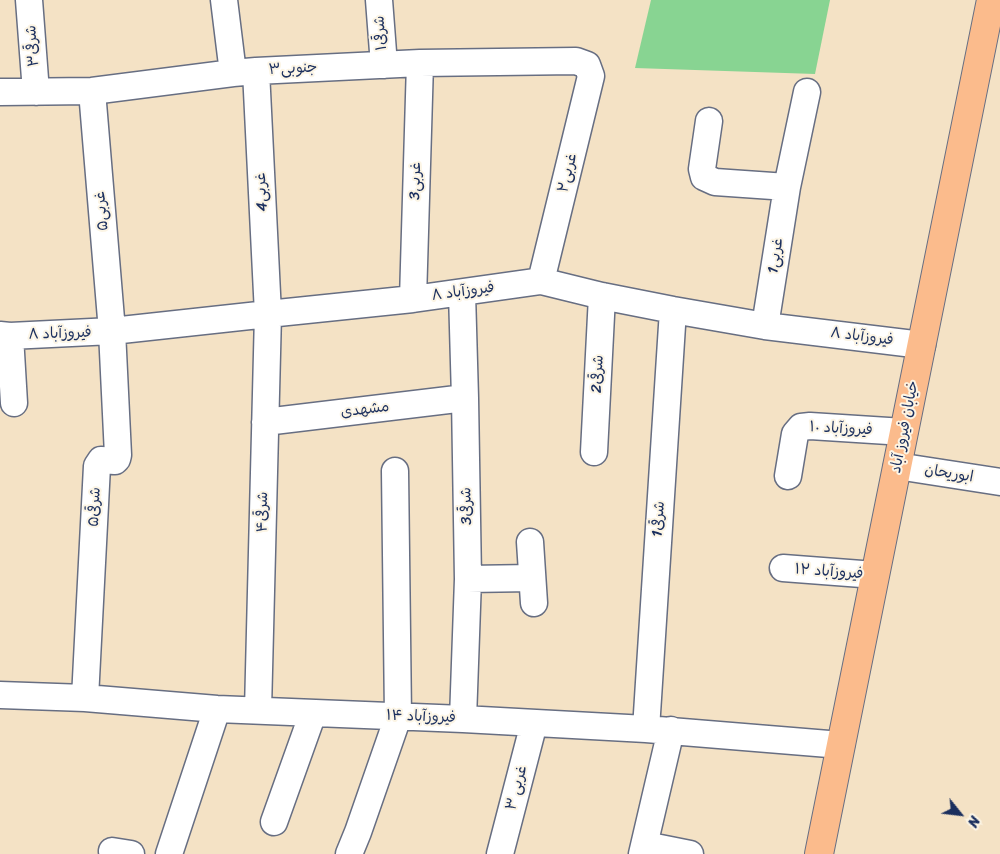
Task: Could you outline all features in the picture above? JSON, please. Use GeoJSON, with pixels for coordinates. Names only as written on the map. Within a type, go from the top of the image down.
{"type":"FeatureCollection","features":[{"type":"Feature","properties":{"kind":"main road","name":"خیابان فیروز آباد"},"geometry":{"type":"LineString","coordinates":[[819,854],[991,0]]}},
{"type":"Feature","properties":{"kind":"street","name":"شرقی۳"},"geometry":{"type":"LineString","coordinates":[[29,0],[36,92]]}},
{"type":"Feature","properties":{"kind":"street","name":"غربی4"},"geometry":{"type":"LineString","coordinates":[[224,0],[245,72],[268,314]]}},
{"type":"Feature","properties":{"kind":"street","name":"شرقی۱"},"geometry":{"type":"LineString","coordinates":[[379,0],[384,65]]}},
{"type":"Feature","properties":{"kind":"street","name":"جنوبی۳"},"geometry":{"type":"LineString","coordinates":[[0,92],[92,91],[245,72],[420,63],[576,61],[587,65]]}},
{"type":"Feature","properties":{"kind":"street","name":"غربی3"},"geometry":{"type":"LineString","coordinates":[[413,299],[420,63]]}},
{"type":"Feature","properties":{"kind":"street","name":"غربی۲"},"geometry":{"type":"LineString","coordinates":[[541,281],[591,76],[587,65]]}},
{"type":"Feature","properties":{"kind":"street","name":"غربی۵"},"geometry":{"type":"LineString","coordinates":[[92,91],[112,331]]}},
{"type":"Feature","properties":{"kind":"street","name":"غربی1"},"geometry":{"type":"LineString","coordinates":[[765,326],[786,187],[806,92]]}},
{"type":"Feature","properties":{"kind":"street"},"geometry":{"type":"LineString","coordinates":[[709,121],[702,169],[704,177],[715,182],[786,187]]}},
{"type":"Feature","properties":{"kind":"street","name":"فیروزآباد ۸"},"geometry":{"type":"LineString","coordinates":[[5,335],[112,331],[413,299],[541,281],[602,296],[765,326],[922,345]]}},
{"type":"Feature","properties":{"kind":"street","name":"شرقی3"},"geometry":{"type":"LineString","coordinates":[[462,293],[468,579],[463,719]]}},
{"type":"Feature","properties":{"kind":"street","name":"شرقی2"},"geometry":{"type":"LineString","coordinates":[[594,452],[602,296]]}},
{"type":"Feature","properties":{"kind":"street","name":"شرقی1"},"geometry":{"type":"LineString","coordinates":[[643,849],[658,730],[673,310]]}},
{"type":"Feature","properties":{"kind":"street","name":"شرقی۴"},"geometry":{"type":"LineString","coordinates":[[258,710],[268,314]]}},
{"type":"Feature","properties":{"kind":"street","name":"شرقی۵"},"geometry":{"type":"LineString","coordinates":[[85,698],[97,466],[101,460],[115,461],[118,455],[112,331]]}},
{"type":"Feature","properties":{"kind":"street"},"geometry":{"type":"LineString","coordinates":[[5,335],[14,403]]}},
{"type":"Feature","properties":{"kind":"street","name":"مشهدی"},"geometry":{"type":"LineString","coordinates":[[265,422],[465,398]]}},
{"type":"Feature","properties":{"kind":"street","name":"فیروزآباد ۱۰"},"geometry":{"type":"LineString","coordinates":[[788,476],[795,434],[801,427],[904,432]]}},
{"type":"Feature","properties":{"kind":"street","name":"ابوریحان"},"geometry":{"type":"LineString","coordinates":[[898,466],[1000,482]]}},
{"type":"Feature","properties":{"kind":"street"},"geometry":{"type":"LineString","coordinates":[[349,854],[398,717],[395,471]]}},
{"type":"Feature","properties":{"kind":"street"},"geometry":{"type":"LineString","coordinates":[[468,579],[533,590],[530,542]]}},
{"type":"Feature","properties":{"kind":"street","name":"فیروزآباد ۱۲"},"geometry":{"type":"LineString","coordinates":[[783,568],[875,575]]}},
{"type":"Feature","properties":{"kind":"street","name":"فیروزآباد ۱۴"},"geometry":{"type":"LineString","coordinates":[[0,695],[85,698],[217,709],[463,719],[658,730],[841,745]]}},
{"type":"Feature","properties":{"kind":"street"},"geometry":{"type":"LineString","coordinates":[[168,854],[217,709]]}},
{"type":"Feature","properties":{"kind":"street"},"geometry":{"type":"LineString","coordinates":[[274,822],[313,713]]}},
{"type":"Feature","properties":{"kind":"street","name":"غربی ۳"},"geometry":{"type":"LineString","coordinates":[[500,854],[534,723]]}},
{"type":"Feature","properties":{"kind":"street"},"geometry":{"type":"LineString","coordinates":[[643,849],[690,854]]}},
{"type":"Feature","properties":{"kind":"green space"},"geometry":{"type":"Polygon","coordinates":[[[651,0],[830,0],[815,74],[635,68],[651,0]]]}}]}
